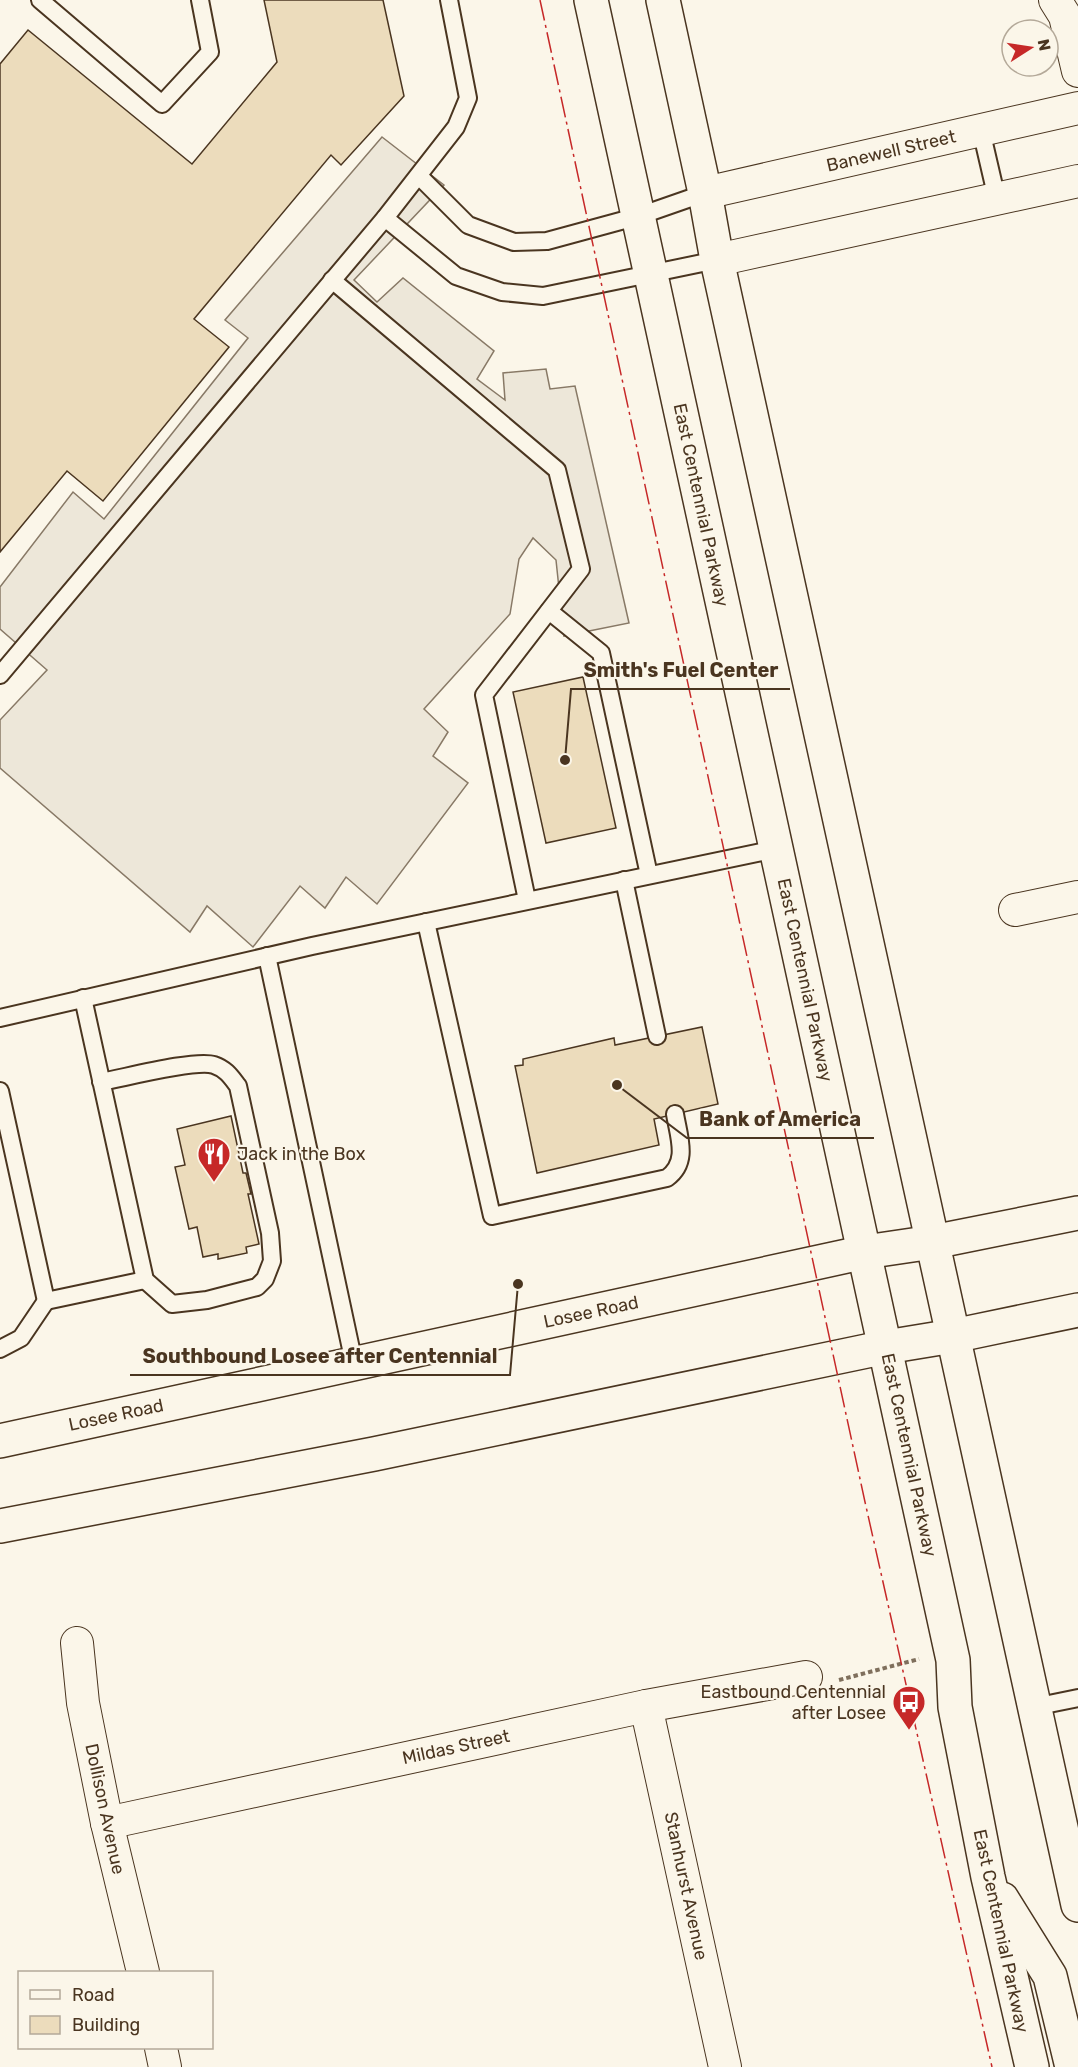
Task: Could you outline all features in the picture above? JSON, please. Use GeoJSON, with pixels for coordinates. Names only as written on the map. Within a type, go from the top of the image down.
{"type":"FeatureCollection","features":[{"type":"Feature","properties":{"kind":"main road","name":"East Centennial Parkway"},"geometry":{"type":"LineString","coordinates":[[591,0],[953,1660],[955,1707],[988,1877],[1032,2067]]}},
{"type":"Feature","properties":{"kind":"main road"},"geometry":{"type":"LineString","coordinates":[[663,0],[705,193],[717,260],[1078,1905]]}},
{"type":"Feature","properties":{"kind":"main road","name":"Losee Road"},"geometry":{"type":"LineString","coordinates":[[0,1441],[865,1252],[933,1242],[1078,1213]]}},
{"type":"Feature","properties":{"kind":"main road"},"geometry":{"type":"LineString","coordinates":[[0,1526],[374,1454],[886,1347],[953,1336],[1078,1310]]}},
{"type":"Feature","properties":{"kind":"main road"},"geometry":{"type":"LineString","coordinates":[[988,1877],[1050,1976],[1072,2067]]}},
{"type":"Feature","properties":{"kind":"street"},"geometry":{"type":"LineString","coordinates":[[1055,0],[1065,16],[1078,71]]}},
{"type":"Feature","properties":{"kind":"street","name":"Banewell Street"},"geometry":{"type":"LineString","coordinates":[[705,193],[1078,108]]}},
{"type":"Feature","properties":{"kind":"street"},"geometry":{"type":"LineString","coordinates":[[717,260],[1078,181]]}},
{"type":"Feature","properties":{"kind":"street"},"geometry":{"type":"LineString","coordinates":[[1015,910],[1078,897]]}},
{"type":"Feature","properties":{"kind":"street","name":"Dollison Avenue"},"geometry":{"type":"LineString","coordinates":[[77,1644],[83,1703],[107,1822],[143,1971]]}},
{"type":"Feature","properties":{"kind":"street","name":"Mildas Street"},"geometry":{"type":"LineString","coordinates":[[107,1822],[646,1706],[806,1677]]}},
{"type":"Feature","properties":{"kind":"street","name":"Stanhurst Avenue"},"geometry":{"type":"LineString","coordinates":[[646,1706],[725,2067]]}},
{"type":"Feature","properties":{"kind":"street"},"geometry":{"type":"LineString","coordinates":[[161,2049],[165,2067]]}},
{"type":"Feature","properties":{"kind":"lane"},"geometry":{"type":"LineString","coordinates":[[40,0],[162,104],[210,52],[200,0]]}},
{"type":"Feature","properties":{"kind":"lane"},"geometry":{"type":"LineString","coordinates":[[0,675],[385,218],[456,127],[468,98],[449,0]]}},
{"type":"Feature","properties":{"kind":"lane"},"geometry":{"type":"LineString","coordinates":[[981,130],[997,199]]}},
{"type":"Feature","properties":{"kind":"lane"},"geometry":{"type":"LineString","coordinates":[[419,176],[468,225],[514,242],[547,241],[639,216],[705,193]]}},
{"type":"Feature","properties":{"kind":"lane"},"geometry":{"type":"LineString","coordinates":[[385,218],[456,276],[502,292],[543,296],[717,260]]}},
{"type":"Feature","properties":{"kind":"lane"},"geometry":{"type":"LineString","coordinates":[[332,280],[557,470],[581,569],[484,695],[527,900]]}},
{"type":"Feature","properties":{"kind":"lane"},"geometry":{"type":"LineString","coordinates":[[549,611],[601,653],[649,875]]}},
{"type":"Feature","properties":{"kind":"lane"},"geometry":{"type":"LineString","coordinates":[[0,1018],[267,956],[776,849]]}},
{"type":"Feature","properties":{"kind":"lane"},"geometry":{"type":"LineString","coordinates":[[624,880],[657,1036]]}},
{"type":"Feature","properties":{"kind":"lane"},"geometry":{"type":"LineString","coordinates":[[426,922],[492,1216],[667,1178],[677,1170],[681,1158],[675,1114]]}},
{"type":"Feature","properties":{"kind":"lane"},"geometry":{"type":"LineString","coordinates":[[267,956],[354,1363]]}},
{"type":"Feature","properties":{"kind":"lane"},"geometry":{"type":"LineString","coordinates":[[83,998],[145,1280],[172,1304],[207,1300],[257,1287],[265,1279],[272,1261],[270,1233],[238,1086],[226,1071],[212,1064],[195,1064],[102,1082]]}},
{"type":"Feature","properties":{"kind":"lane"},"geometry":{"type":"LineString","coordinates":[[0,1094],[46,1301]]}},
{"type":"Feature","properties":{"kind":"lane"},"geometry":{"type":"LineString","coordinates":[[0,1349],[21,1338],[46,1301],[145,1280]]}},
{"type":"Feature","properties":{"kind":"lane"},"geometry":{"type":"LineString","coordinates":[[1034,1707],[1078,1698]]}},
{"type":"Feature","properties":{"kind":"path"},"geometry":{"type":"LineString","coordinates":[[806,1677],[835,1681],[919,1659],[953,1660]]}},
{"type":"Feature","properties":{"kind":"shaded area"},"geometry":{"type":"Polygon","coordinates":[[[382,137],[444,185],[354,280],[377,302],[403,278],[494,351],[477,379],[505,400],[503,373],[546,369],[550,389],[575,386],[629,623],[564,636],[556,560],[533,538],[519,559],[510,614],[424,709],[448,732],[433,756],[468,783],[377,904],[346,877],[325,908],[300,886],[253,947],[207,906],[190,932],[0,768],[0,720],[47,670],[0,629],[0,587],[73,492],[104,519],[248,338],[225,320],[382,137]]]}},
{"type":"Feature","properties":{"kind":"building"},"geometry":{"type":"Polygon","coordinates":[[[264,0],[383,0],[404,96],[341,165],[331,155],[194,319],[229,347],[103,501],[67,471],[0,552],[0,64],[28,30],[192,164],[277,62],[264,0]]]}},
{"type":"Feature","properties":{"kind":"building"},"geometry":{"type":"Polygon","coordinates":[[[583,677],[616,828],[546,843],[513,692],[583,677]]]}},
{"type":"Feature","properties":{"kind":"building"},"geometry":{"type":"Polygon","coordinates":[[[702,1027],[718,1104],[654,1119],[659,1145],[537,1173],[515,1066],[523,1065],[523,1059],[614,1038],[615,1045],[702,1027]]]}},
{"type":"Feature","properties":{"kind":"building","name":"Jack in the Box"},"geometry":{"type":"Polygon","coordinates":[[[231,1116],[243,1173],[246,1173],[251,1194],[248,1194],[259,1244],[246,1247],[247,1253],[218,1259],[218,1254],[203,1257],[197,1227],[189,1229],[175,1167],[185,1165],[177,1129],[231,1116]]]}},
{"type":"Feature","properties":{"kind":"power"},"geometry":{"type":"LineString","coordinates":[[540,0],[865,1502],[992,2067]]}},
{"type":"Feature","properties":{"kind":"place","name":"Smith's Fuel Center"},"geometry":{"type":"Point","coordinates":[565,760]}},
{"type":"Feature","properties":{"kind":"place","name":"Bank of America"},"geometry":{"type":"Point","coordinates":[617,1085]}},
{"type":"Feature","properties":{"kind":"place","name":"Jack in the Box"},"geometry":{"type":"Point","coordinates":[214,1183]}},
{"type":"Feature","properties":{"kind":"place","name":"Southbound Losee after Centennial"},"geometry":{"type":"Point","coordinates":[518,1284]}},
{"type":"Feature","properties":{"kind":"place","name":"Eastbound Centennial after Losee"},"geometry":{"type":"Point","coordinates":[909,1731]}}]}
